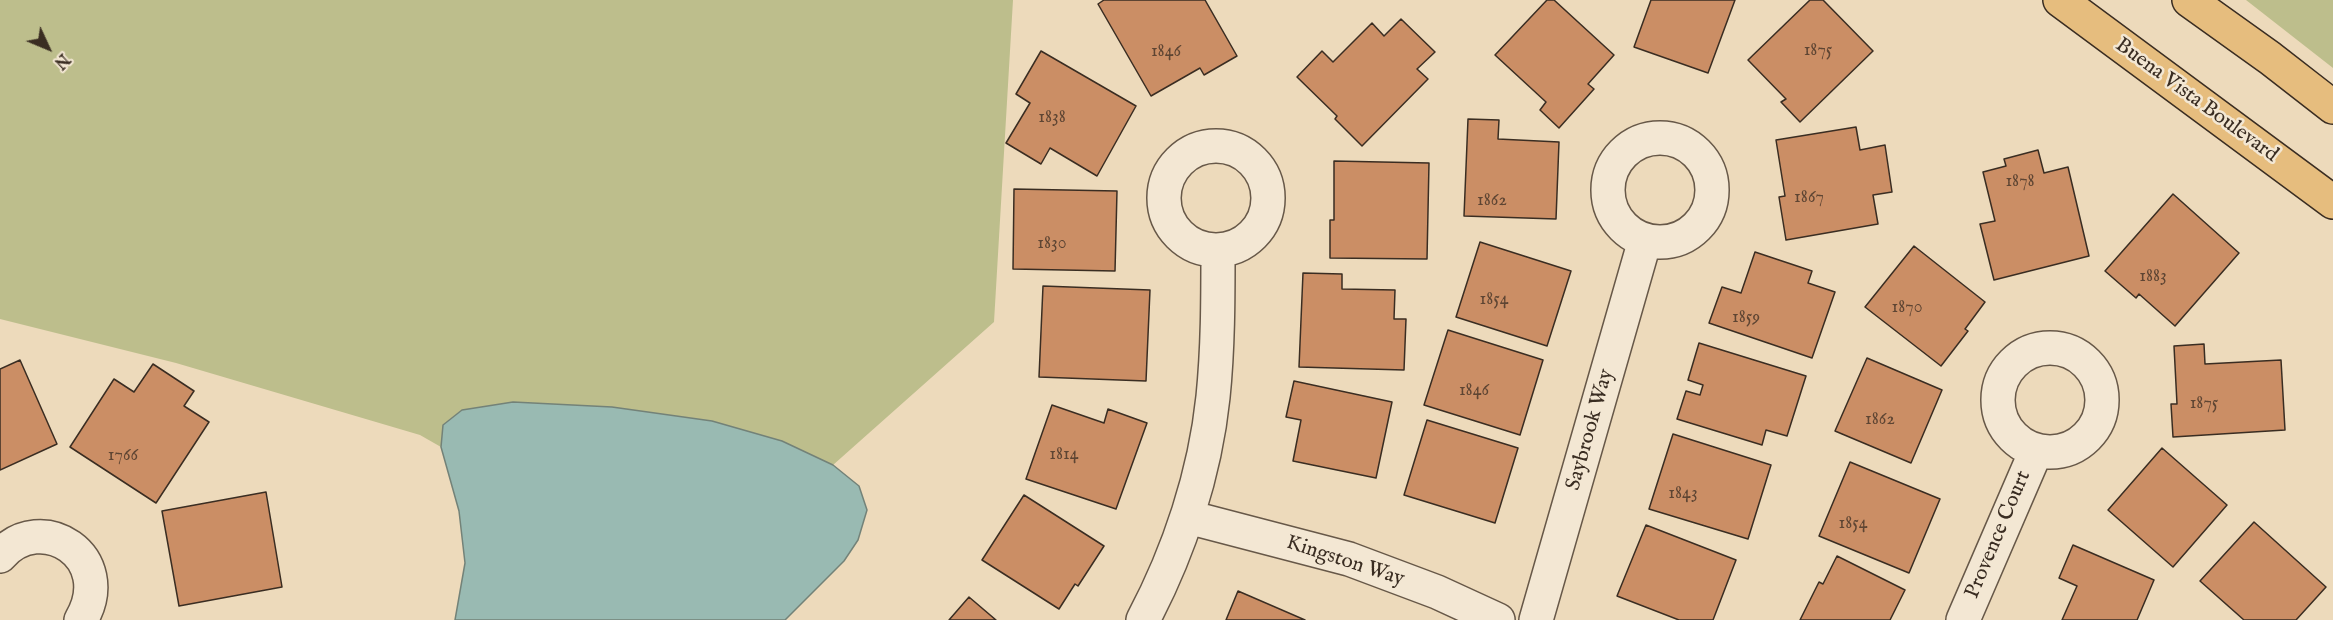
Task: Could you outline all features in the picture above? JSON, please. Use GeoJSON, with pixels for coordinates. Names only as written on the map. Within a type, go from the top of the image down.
{"type":"FeatureCollection","features":[{"type":"Feature","properties":{"kind":"main road","name":"Buena Vista Boulevard"},"geometry":{"type":"LineString","coordinates":[[2060,0],[2333,202]]}},
{"type":"Feature","properties":{"kind":"main road"},"geometry":{"type":"LineString","coordinates":[[2188,0],[2270,58],[2333,107]]}},
{"type":"Feature","properties":{"kind":"street","name":"Saybrook Way"},"geometry":{"type":"LineString","coordinates":[[1536,620],[1645,240]]}},
{"type":"Feature","properties":{"kind":"street"},"geometry":{"type":"LineString","coordinates":[[1143,620],[1188,517],[1201,465],[1213,399],[1218,329],[1218,250]]}},
{"type":"Feature","properties":{"kind":"street","name":"Provence Court"},"geometry":{"type":"LineString","coordinates":[[1963,620],[2036,450]]}},
{"type":"Feature","properties":{"kind":"street","name":"Kingston Way"},"geometry":{"type":"LineString","coordinates":[[1188,517],[1349,559],[1437,592],[1498,620]]}},
{"type":"Feature","properties":{"kind":"street"},"geometry":{"type":"LineString","coordinates":[[0,556],[7,547],[23,539],[41,537],[57,539],[72,547],[83,560],[90,574],[92,591],[88,607],[81,620]]}},
{"type":"Feature","properties":{"kind":"green space"},"geometry":{"type":"Polygon","coordinates":[[[0,0],[1013,0],[994,322],[833,465],[782,441],[712,421],[612,407],[513,402],[462,410],[443,425],[441,447],[420,435],[176,363],[0,319],[0,0]]]}},
{"type":"Feature","properties":{"kind":"green space"},"geometry":{"type":"Polygon","coordinates":[[[2246,0],[2333,0],[2333,68],[2246,0]]]}},
{"type":"Feature","properties":{"kind":"water"},"geometry":{"type":"Polygon","coordinates":[[[513,402],[612,407],[712,421],[782,441],[833,465],[859,486],[867,510],[858,540],[844,561],[785,620],[455,620],[465,563],[459,511],[441,447],[443,425],[462,410],[513,402]]]}},
{"type":"Feature","properties":{"kind":"building"},"geometry":{"type":"Polygon","coordinates":[[[1104,0],[1205,0],[1237,56],[1204,75],[1200,68],[1151,96],[1098,4],[1104,0]]]}},
{"type":"Feature","properties":{"kind":"building"},"geometry":{"type":"Polygon","coordinates":[[[1547,0],[1554,0],[1614,55],[1588,84],[1594,89],[1559,128],[1540,110],[1546,102],[1495,55],[1547,0]]]}},
{"type":"Feature","properties":{"kind":"building"},"geometry":{"type":"Polygon","coordinates":[[[1651,0],[1735,0],[1708,73],[1634,47],[1651,0]]]}},
{"type":"Feature","properties":{"kind":"building"},"geometry":{"type":"Polygon","coordinates":[[[1810,0],[1823,0],[1873,51],[1800,122],[1781,102],[1786,99],[1748,60],[1810,0]]]}},
{"type":"Feature","properties":{"kind":"building"},"geometry":{"type":"Polygon","coordinates":[[[1401,19],[1435,52],[1417,69],[1428,79],[1362,146],[1335,119],[1337,116],[1297,77],[1322,51],[1333,62],[1372,23],[1384,36],[1401,19]]]}},
{"type":"Feature","properties":{"kind":"building"},"geometry":{"type":"Polygon","coordinates":[[[1041,51],[1136,106],[1097,176],[1050,148],[1041,164],[1006,143],[1030,103],[1016,94],[1041,51]]]}},
{"type":"Feature","properties":{"kind":"building"},"geometry":{"type":"Polygon","coordinates":[[[1468,119],[1499,120],[1498,139],[1559,142],[1556,219],[1464,216],[1468,119]]]}},
{"type":"Feature","properties":{"kind":"building"},"geometry":{"type":"Polygon","coordinates":[[[1856,127],[1860,150],[1885,145],[1892,192],[1873,195],[1878,224],[1786,240],[1779,197],[1785,196],[1776,140],[1856,127]]]}},
{"type":"Feature","properties":{"kind":"building"},"geometry":{"type":"Polygon","coordinates":[[[2038,150],[2044,173],[2068,167],[2089,256],[1994,280],[1980,224],[1995,221],[1983,172],[2006,166],[2004,159],[2038,150]]]}},
{"type":"Feature","properties":{"kind":"building"},"geometry":{"type":"Polygon","coordinates":[[[1334,161],[1429,163],[1427,259],[1330,258],[1330,220],[1334,220],[1334,161]]]}},
{"type":"Feature","properties":{"kind":"building"},"geometry":{"type":"Polygon","coordinates":[[[1014,189],[1117,191],[1115,271],[1013,269],[1014,189]]]}},
{"type":"Feature","properties":{"kind":"building"},"geometry":{"type":"Polygon","coordinates":[[[2173,194],[2239,253],[2175,326],[2139,294],[2136,298],[2105,271],[2173,194]]]}},
{"type":"Feature","properties":{"kind":"building"},"geometry":{"type":"Polygon","coordinates":[[[1480,242],[1571,271],[1547,346],[1456,317],[1480,242]]]}},
{"type":"Feature","properties":{"kind":"building"},"geometry":{"type":"Polygon","coordinates":[[[1914,246],[1985,302],[1965,329],[1968,331],[1941,366],[1865,307],[1914,246]]]}},
{"type":"Feature","properties":{"kind":"building"},"geometry":{"type":"Polygon","coordinates":[[[1755,252],[1812,271],[1808,283],[1835,292],[1812,358],[1709,323],[1722,287],[1741,293],[1755,252]]]}},
{"type":"Feature","properties":{"kind":"building"},"geometry":{"type":"Polygon","coordinates":[[[1303,273],[1342,274],[1342,289],[1395,290],[1394,319],[1406,319],[1404,370],[1299,367],[1303,273]]]}},
{"type":"Feature","properties":{"kind":"building"},"geometry":{"type":"Polygon","coordinates":[[[1043,286],[1150,290],[1146,381],[1039,377],[1043,286]]]}},
{"type":"Feature","properties":{"kind":"building"},"geometry":{"type":"Polygon","coordinates":[[[1448,330],[1543,360],[1520,435],[1424,405],[1448,330]]]}},
{"type":"Feature","properties":{"kind":"building"},"geometry":{"type":"Polygon","coordinates":[[[1699,343],[1806,376],[1787,436],[1766,430],[1762,445],[1677,419],[1686,391],[1700,395],[1703,385],[1688,380],[1699,343]]]}},
{"type":"Feature","properties":{"kind":"building"},"geometry":{"type":"Polygon","coordinates":[[[2204,344],[2205,364],[2281,360],[2285,430],[2173,437],[2171,404],[2177,404],[2174,346],[2204,344]]]}},
{"type":"Feature","properties":{"kind":"building"},"geometry":{"type":"Polygon","coordinates":[[[1867,358],[1942,390],[1911,463],[1835,431],[1867,358]]]}},
{"type":"Feature","properties":{"kind":"building"},"geometry":{"type":"Polygon","coordinates":[[[20,360],[57,444],[0,470],[0,369],[20,360]]]}},
{"type":"Feature","properties":{"kind":"building"},"geometry":{"type":"Polygon","coordinates":[[[153,364],[194,391],[184,406],[209,422],[156,503],[70,447],[114,379],[134,392],[153,364]]]}},
{"type":"Feature","properties":{"kind":"building"},"geometry":{"type":"Polygon","coordinates":[[[1294,381],[1392,402],[1376,478],[1293,461],[1301,420],[1286,417],[1294,381]]]}},
{"type":"Feature","properties":{"kind":"building"},"geometry":{"type":"Polygon","coordinates":[[[1052,405],[1104,423],[1108,409],[1147,423],[1116,509],[1026,479],[1052,405]]]}},
{"type":"Feature","properties":{"kind":"building"},"geometry":{"type":"Polygon","coordinates":[[[1427,420],[1518,448],[1495,523],[1404,495],[1427,420]]]}},
{"type":"Feature","properties":{"kind":"building"},"geometry":{"type":"Polygon","coordinates":[[[1673,434],[1771,465],[1748,539],[1649,509],[1673,434]]]}},
{"type":"Feature","properties":{"kind":"building"},"geometry":{"type":"Polygon","coordinates":[[[2162,448],[2227,505],[2173,567],[2108,510],[2162,448]]]}},
{"type":"Feature","properties":{"kind":"building"},"geometry":{"type":"Polygon","coordinates":[[[1850,462],[1940,499],[1909,573],[1819,536],[1850,462]]]}},
{"type":"Feature","properties":{"kind":"building"},"geometry":{"type":"Polygon","coordinates":[[[266,492],[282,587],[179,606],[162,511],[266,492]]]}},
{"type":"Feature","properties":{"kind":"building"},"geometry":{"type":"Polygon","coordinates":[[[1024,495],[1104,546],[1078,586],[1075,584],[1059,609],[982,560],[1024,495]]]}},
{"type":"Feature","properties":{"kind":"building"},"geometry":{"type":"Polygon","coordinates":[[[2254,522],[2326,587],[2296,620],[2244,620],[2200,581],[2254,522]]]}},
{"type":"Feature","properties":{"kind":"building"},"geometry":{"type":"Polygon","coordinates":[[[1646,525],[1736,560],[1713,620],[1679,620],[1617,596],[1646,525]]]}},
{"type":"Feature","properties":{"kind":"building"},"geometry":{"type":"Polygon","coordinates":[[[2073,545],[2154,580],[2137,620],[2062,620],[2077,586],[2059,578],[2073,545]]]}},
{"type":"Feature","properties":{"kind":"building"},"geometry":{"type":"Polygon","coordinates":[[[1837,556],[1905,590],[1890,620],[1800,620],[1819,582],[1823,584],[1837,556]]]}},
{"type":"Feature","properties":{"kind":"building"},"geometry":{"type":"Polygon","coordinates":[[[1238,591],[1305,620],[1226,620],[1238,591]]]}},
{"type":"Feature","properties":{"kind":"building"},"geometry":{"type":"Polygon","coordinates":[[[969,597],[996,620],[949,620],[969,597]]]}}]}
